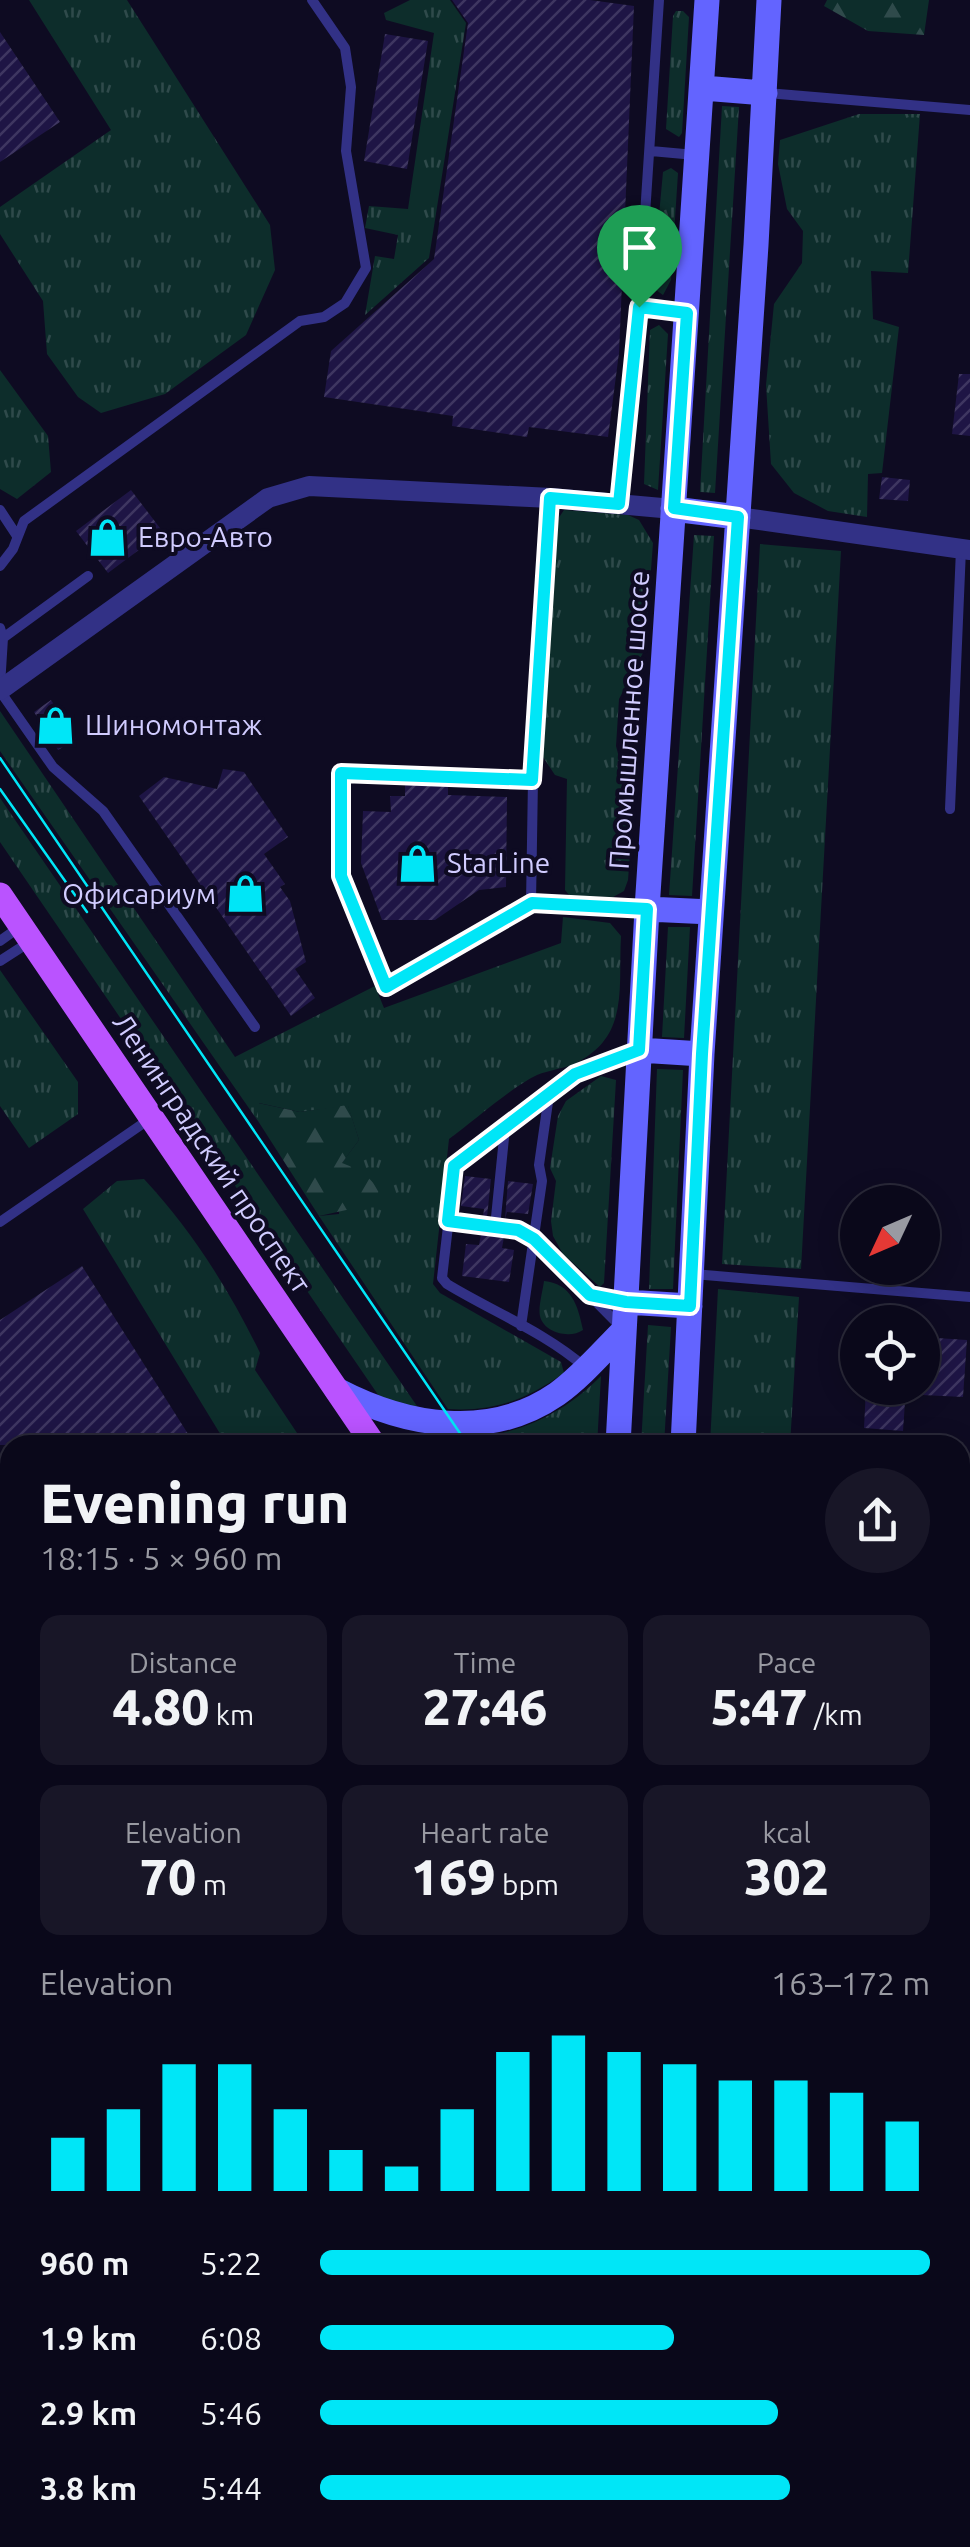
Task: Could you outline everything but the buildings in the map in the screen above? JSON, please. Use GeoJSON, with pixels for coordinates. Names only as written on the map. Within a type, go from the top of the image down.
{"type":"FeatureCollection","features":[{"type":"Feature","properties":{"kind":"main road","name":"Промышленное шоссе"},"geometry":{"type":"LineString","coordinates":[[619,1435],[647,909],[707,0]]}},
{"type":"Feature","properties":{"kind":"main road"},"geometry":{"type":"LineString","coordinates":[[684,1435],[702,1054],[769,0]]}},
{"type":"Feature","properties":{"kind":"main road"},"geometry":{"type":"LineString","coordinates":[[703,88],[765,93]]}},
{"type":"Feature","properties":{"kind":"main road"},"geometry":{"type":"LineString","coordinates":[[674,508],[738,517]]}},
{"type":"Feature","properties":{"kind":"main road","name":"Ленинградский проспект"},"geometry":{"type":"LineString","coordinates":[[0,895],[367,1435]]}},
{"type":"Feature","properties":{"kind":"main road"},"geometry":{"type":"LineString","coordinates":[[647,909],[711,912]]}},
{"type":"Feature","properties":{"kind":"main road"},"geometry":{"type":"LineString","coordinates":[[639,1050],[702,1054]]}},
{"type":"Feature","properties":{"kind":"main road"},"geometry":{"type":"LineString","coordinates":[[626,1302],[690,1306]]}},
{"type":"Feature","properties":{"kind":"main road"},"geometry":{"type":"LineString","coordinates":[[338,1390],[389,1414],[431,1423],[507,1417],[537,1406],[570,1384],[624,1330]]}},
{"type":"Feature","properties":{"kind":"street"},"geometry":{"type":"LineString","coordinates":[[0,689],[268,498],[309,486],[674,508]]}},
{"type":"Feature","properties":{"kind":"street"},"geometry":{"type":"LineString","coordinates":[[738,517],[965,549]]}},
{"type":"Feature","properties":{"kind":"lane"},"geometry":{"type":"LineString","coordinates":[[0,566],[13,549],[24,521],[285,332],[300,322],[324,317],[345,303],[366,268],[346,151],[351,87],[345,48],[312,0]]}},
{"type":"Feature","properties":{"kind":"lane"},"geometry":{"type":"LineString","coordinates":[[619,504],[652,151],[659,0]]}},
{"type":"Feature","properties":{"kind":"lane"},"geometry":{"type":"LineString","coordinates":[[765,93],[966,109]]}},
{"type":"Feature","properties":{"kind":"lane"},"geometry":{"type":"LineString","coordinates":[[652,151],[699,155]]}},
{"type":"Feature","properties":{"kind":"lane"},"geometry":{"type":"LineString","coordinates":[[639,307],[687,313]]}},
{"type":"Feature","properties":{"kind":"lane"},"geometry":{"type":"LineString","coordinates":[[532,903],[532,780],[550,498]]}},
{"type":"Feature","properties":{"kind":"lane"},"geometry":{"type":"LineString","coordinates":[[0,510],[17,536]]}},
{"type":"Feature","properties":{"kind":"lane"},"geometry":{"type":"LineString","coordinates":[[950,809],[965,549]]}},
{"type":"Feature","properties":{"kind":"lane"},"geometry":{"type":"LineString","coordinates":[[88,576],[1,633],[0,689],[53,768],[103,812],[256,1027]]}},
{"type":"Feature","properties":{"kind":"lane"},"geometry":{"type":"LineString","coordinates":[[532,780],[341,773],[341,876],[386,987],[532,903],[647,909]]}},
{"type":"Feature","properties":{"kind":"lane"},"geometry":{"type":"LineString","coordinates":[[0,941],[26,933]]}},
{"type":"Feature","properties":{"kind":"lane"},"geometry":{"type":"LineString","coordinates":[[0,962],[26,933]]}},
{"type":"Feature","properties":{"kind":"lane"},"geometry":{"type":"LineString","coordinates":[[586,1368],[556,1344],[446,1284],[442,1278],[454,1166],[575,1074],[639,1050]]}},
{"type":"Feature","properties":{"kind":"lane"},"geometry":{"type":"LineString","coordinates":[[521,1326],[542,1181],[538,1164],[549,1095]]}},
{"type":"Feature","properties":{"kind":"lane"},"geometry":{"type":"LineString","coordinates":[[0,1222],[152,1117]]}},
{"type":"Feature","properties":{"kind":"lane"},"geometry":{"type":"LineString","coordinates":[[494,1227],[504,1128]]}},
{"type":"Feature","properties":{"kind":"lane"},"geometry":{"type":"LineString","coordinates":[[448,1221],[518,1230],[534,1239],[624,1330]]}},
{"type":"Feature","properties":{"kind":"lane"},"geometry":{"type":"LineString","coordinates":[[692,1274],[970,1297]]}},
{"type":"Feature","properties":{"kind":"lane"},"geometry":{"type":"LineString","coordinates":[[590,1295],[626,1302]]}},
{"type":"Feature","properties":{"kind":"green space"},"geometry":{"type":"Polygon","coordinates":[[[29,0],[127,0],[270,225],[275,270],[246,335],[165,394],[101,413],[78,397],[47,354],[43,301],[0,234],[0,207],[111,130],[29,0]]]}},
{"type":"Feature","properties":{"kind":"green space"},"geometry":{"type":"Polygon","coordinates":[[[410,0],[450,0],[466,23],[429,258],[365,315],[375,256],[394,259],[398,235],[365,228],[369,206],[408,209],[434,33],[386,20],[384,13],[410,0]]]}},
{"type":"Feature","properties":{"kind":"green space"},"geometry":{"type":"Polygon","coordinates":[[[827,0],[929,0],[924,35],[868,31],[824,6],[827,0]]]}},
{"type":"Feature","properties":{"kind":"green space"},"geometry":{"type":"Polygon","coordinates":[[[676,11],[689,17],[679,137],[666,129],[676,11]]]}},
{"type":"Feature","properties":{"kind":"green space"},"geometry":{"type":"Polygon","coordinates":[[[722,106],[739,107],[715,493],[700,492],[722,106]]]}},
{"type":"Feature","properties":{"kind":"green space"},"geometry":{"type":"Polygon","coordinates":[[[859,114],[920,114],[908,273],[871,271],[873,319],[899,327],[882,473],[868,474],[867,517],[828,511],[794,493],[771,464],[766,385],[774,304],[802,263],[803,231],[787,209],[778,164],[780,140],[859,114]]]}},
{"type":"Feature","properties":{"kind":"green space"},"geometry":{"type":"Polygon","coordinates":[[[671,168],[678,173],[671,280],[663,295],[656,290],[655,259],[663,172],[671,168]]]}},
{"type":"Feature","properties":{"kind":"green space"},"geometry":{"type":"Polygon","coordinates":[[[659,325],[668,334],[658,490],[644,484],[650,330],[659,325]]]}},
{"type":"Feature","properties":{"kind":"green space"},"geometry":{"type":"Polygon","coordinates":[[[0,370],[48,436],[51,472],[17,499],[0,489],[0,370]]]}},
{"type":"Feature","properties":{"kind":"green space"},"geometry":{"type":"Polygon","coordinates":[[[564,510],[628,515],[639,520],[653,543],[645,649],[619,699],[616,746],[633,812],[628,880],[624,891],[613,897],[570,896],[565,890],[567,779],[555,775],[543,757],[558,519],[564,510]]]}},
{"type":"Feature","properties":{"kind":"green space"},"geometry":{"type":"Polygon","coordinates":[[[694,535],[714,536],[692,896],[669,895],[694,535]]]}},
{"type":"Feature","properties":{"kind":"green space"},"geometry":{"type":"Polygon","coordinates":[[[760,544],[841,551],[801,1269],[722,1264],[760,544]]]}},
{"type":"Feature","properties":{"kind":"green space"},"geometry":{"type":"Polygon","coordinates":[[[0,711],[235,1057],[375,986],[384,1008],[561,943],[563,917],[610,923],[621,936],[620,993],[613,1026],[605,1040],[574,1064],[526,1081],[449,1139],[433,1284],[440,1293],[561,1362],[564,1373],[510,1402],[448,1409],[319,1216],[339,1214],[341,1164],[359,1140],[348,1106],[300,1112],[259,1103],[258,1121],[0,751],[0,711]]]}},
{"type":"Feature","properties":{"kind":"green space"},"geometry":{"type":"Polygon","coordinates":[[[0,798],[419,1409],[383,1402],[0,842],[0,798]]]}},
{"type":"Feature","properties":{"kind":"green space"},"geometry":{"type":"Polygon","coordinates":[[[668,927],[690,927],[684,1038],[662,1037],[668,927]]]}},
{"type":"Feature","properties":{"kind":"green space"},"geometry":{"type":"Polygon","coordinates":[[[0,970],[78,1082],[78,1114],[29,1148],[0,1106],[0,970]]]}},
{"type":"Feature","properties":{"kind":"green space"},"geometry":{"type":"Polygon","coordinates":[[[657,1069],[683,1070],[673,1289],[649,1289],[657,1069]]]}},
{"type":"Feature","properties":{"kind":"green space"},"geometry":{"type":"Polygon","coordinates":[[[601,1076],[616,1080],[604,1283],[600,1287],[563,1254],[553,1236],[556,1181],[550,1168],[558,1116],[566,1101],[601,1076]]]}},
{"type":"Feature","properties":{"kind":"green space"},"geometry":{"type":"Polygon","coordinates":[[[258,1103],[300,1112],[348,1105],[359,1140],[342,1163],[362,1171],[380,1190],[369,1205],[319,1216],[258,1121],[258,1103]]]}},
{"type":"Feature","properties":{"kind":"green space"},"geometry":{"type":"Polygon","coordinates":[[[144,1179],[193,1240],[223,1284],[260,1353],[255,1370],[298,1435],[221,1435],[83,1209],[117,1181],[144,1179]]]}},
{"type":"Feature","properties":{"kind":"green space"},"geometry":{"type":"Polygon","coordinates":[[[544,1281],[567,1291],[576,1305],[583,1330],[558,1333],[542,1322],[544,1281]]]}},
{"type":"Feature","properties":{"kind":"green space"},"geometry":{"type":"Polygon","coordinates":[[[718,1289],[799,1297],[791,1435],[711,1435],[718,1289]]]}},
{"type":"Feature","properties":{"kind":"green space"},"geometry":{"type":"Polygon","coordinates":[[[648,1325],[671,1327],[665,1435],[642,1435],[648,1325]]]}},
{"type":"Feature","properties":{"kind":"green space"},"geometry":{"type":"Polygon","coordinates":[[[601,1376],[598,1435],[486,1435],[540,1420],[601,1376]]]}},
{"type":"Feature","properties":{"kind":"tram line"},"geometry":{"type":"LineString","coordinates":[[0,758],[461,1435]]}},
{"type":"Feature","properties":{"kind":"tram line"},"geometry":{"type":"LineString","coordinates":[[0,789],[87,912]]}},
{"type":"Feature","properties":{"kind":"place","name":"Евро-Авто"},"geometry":{"type":"Point","coordinates":[108,537]}},
{"type":"Feature","properties":{"kind":"place","name":"Шиномонтаж"},"geometry":{"type":"Point","coordinates":[55,725]}},
{"type":"Feature","properties":{"kind":"place","name":"StarLine"},"geometry":{"type":"Point","coordinates":[417,863]}},
{"type":"Feature","properties":{"kind":"place","name":"Офисариум"},"geometry":{"type":"Point","coordinates":[246,894]}},
{"type":"Feature","properties":{"kind":"route"},"geometry":{"type":"LineString","coordinates":[[639,307],[687,313],[674,508],[738,517],[702,1054],[690,1306],[626,1302],[590,1295],[534,1239],[518,1230],[448,1221],[454,1166],[575,1074],[639,1050],[647,909],[532,903],[386,987],[341,876],[341,773],[532,780],[550,498],[619,504],[639,307]]}}]}
